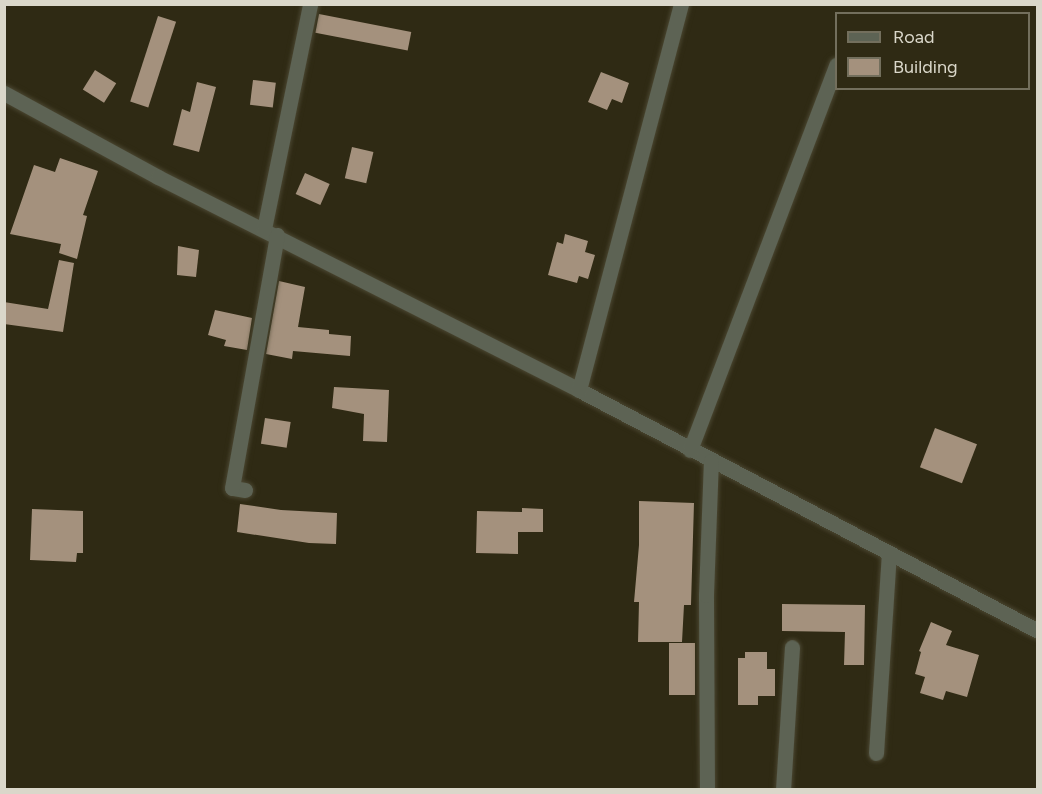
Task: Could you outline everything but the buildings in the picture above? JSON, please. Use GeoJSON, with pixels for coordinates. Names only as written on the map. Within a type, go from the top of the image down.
{"type":"FeatureCollection","features":[{"type":"Feature","properties":{"kind":"street"},"geometry":{"type":"LineString","coordinates":[[245,490],[232,488],[271,232],[310,4]]}},
{"type":"Feature","properties":{"kind":"street"},"geometry":{"type":"LineString","coordinates":[[579,390],[681,4]]}},
{"type":"Feature","properties":{"kind":"street"},"geometry":{"type":"LineString","coordinates":[[690,450],[835,70]]}},
{"type":"Feature","properties":{"kind":"street"},"geometry":{"type":"LineString","coordinates":[[4,93],[158,177],[271,232],[579,390],[1038,630]]}},
{"type":"Feature","properties":{"kind":"street"},"geometry":{"type":"LineString","coordinates":[[707,789],[705,595],[711,460]]}},
{"type":"Feature","properties":{"kind":"street"},"geometry":{"type":"LineString","coordinates":[[876,753],[889,553]]}},
{"type":"Feature","properties":{"kind":"street"},"geometry":{"type":"LineString","coordinates":[[783,789],[792,647]]}}]}
